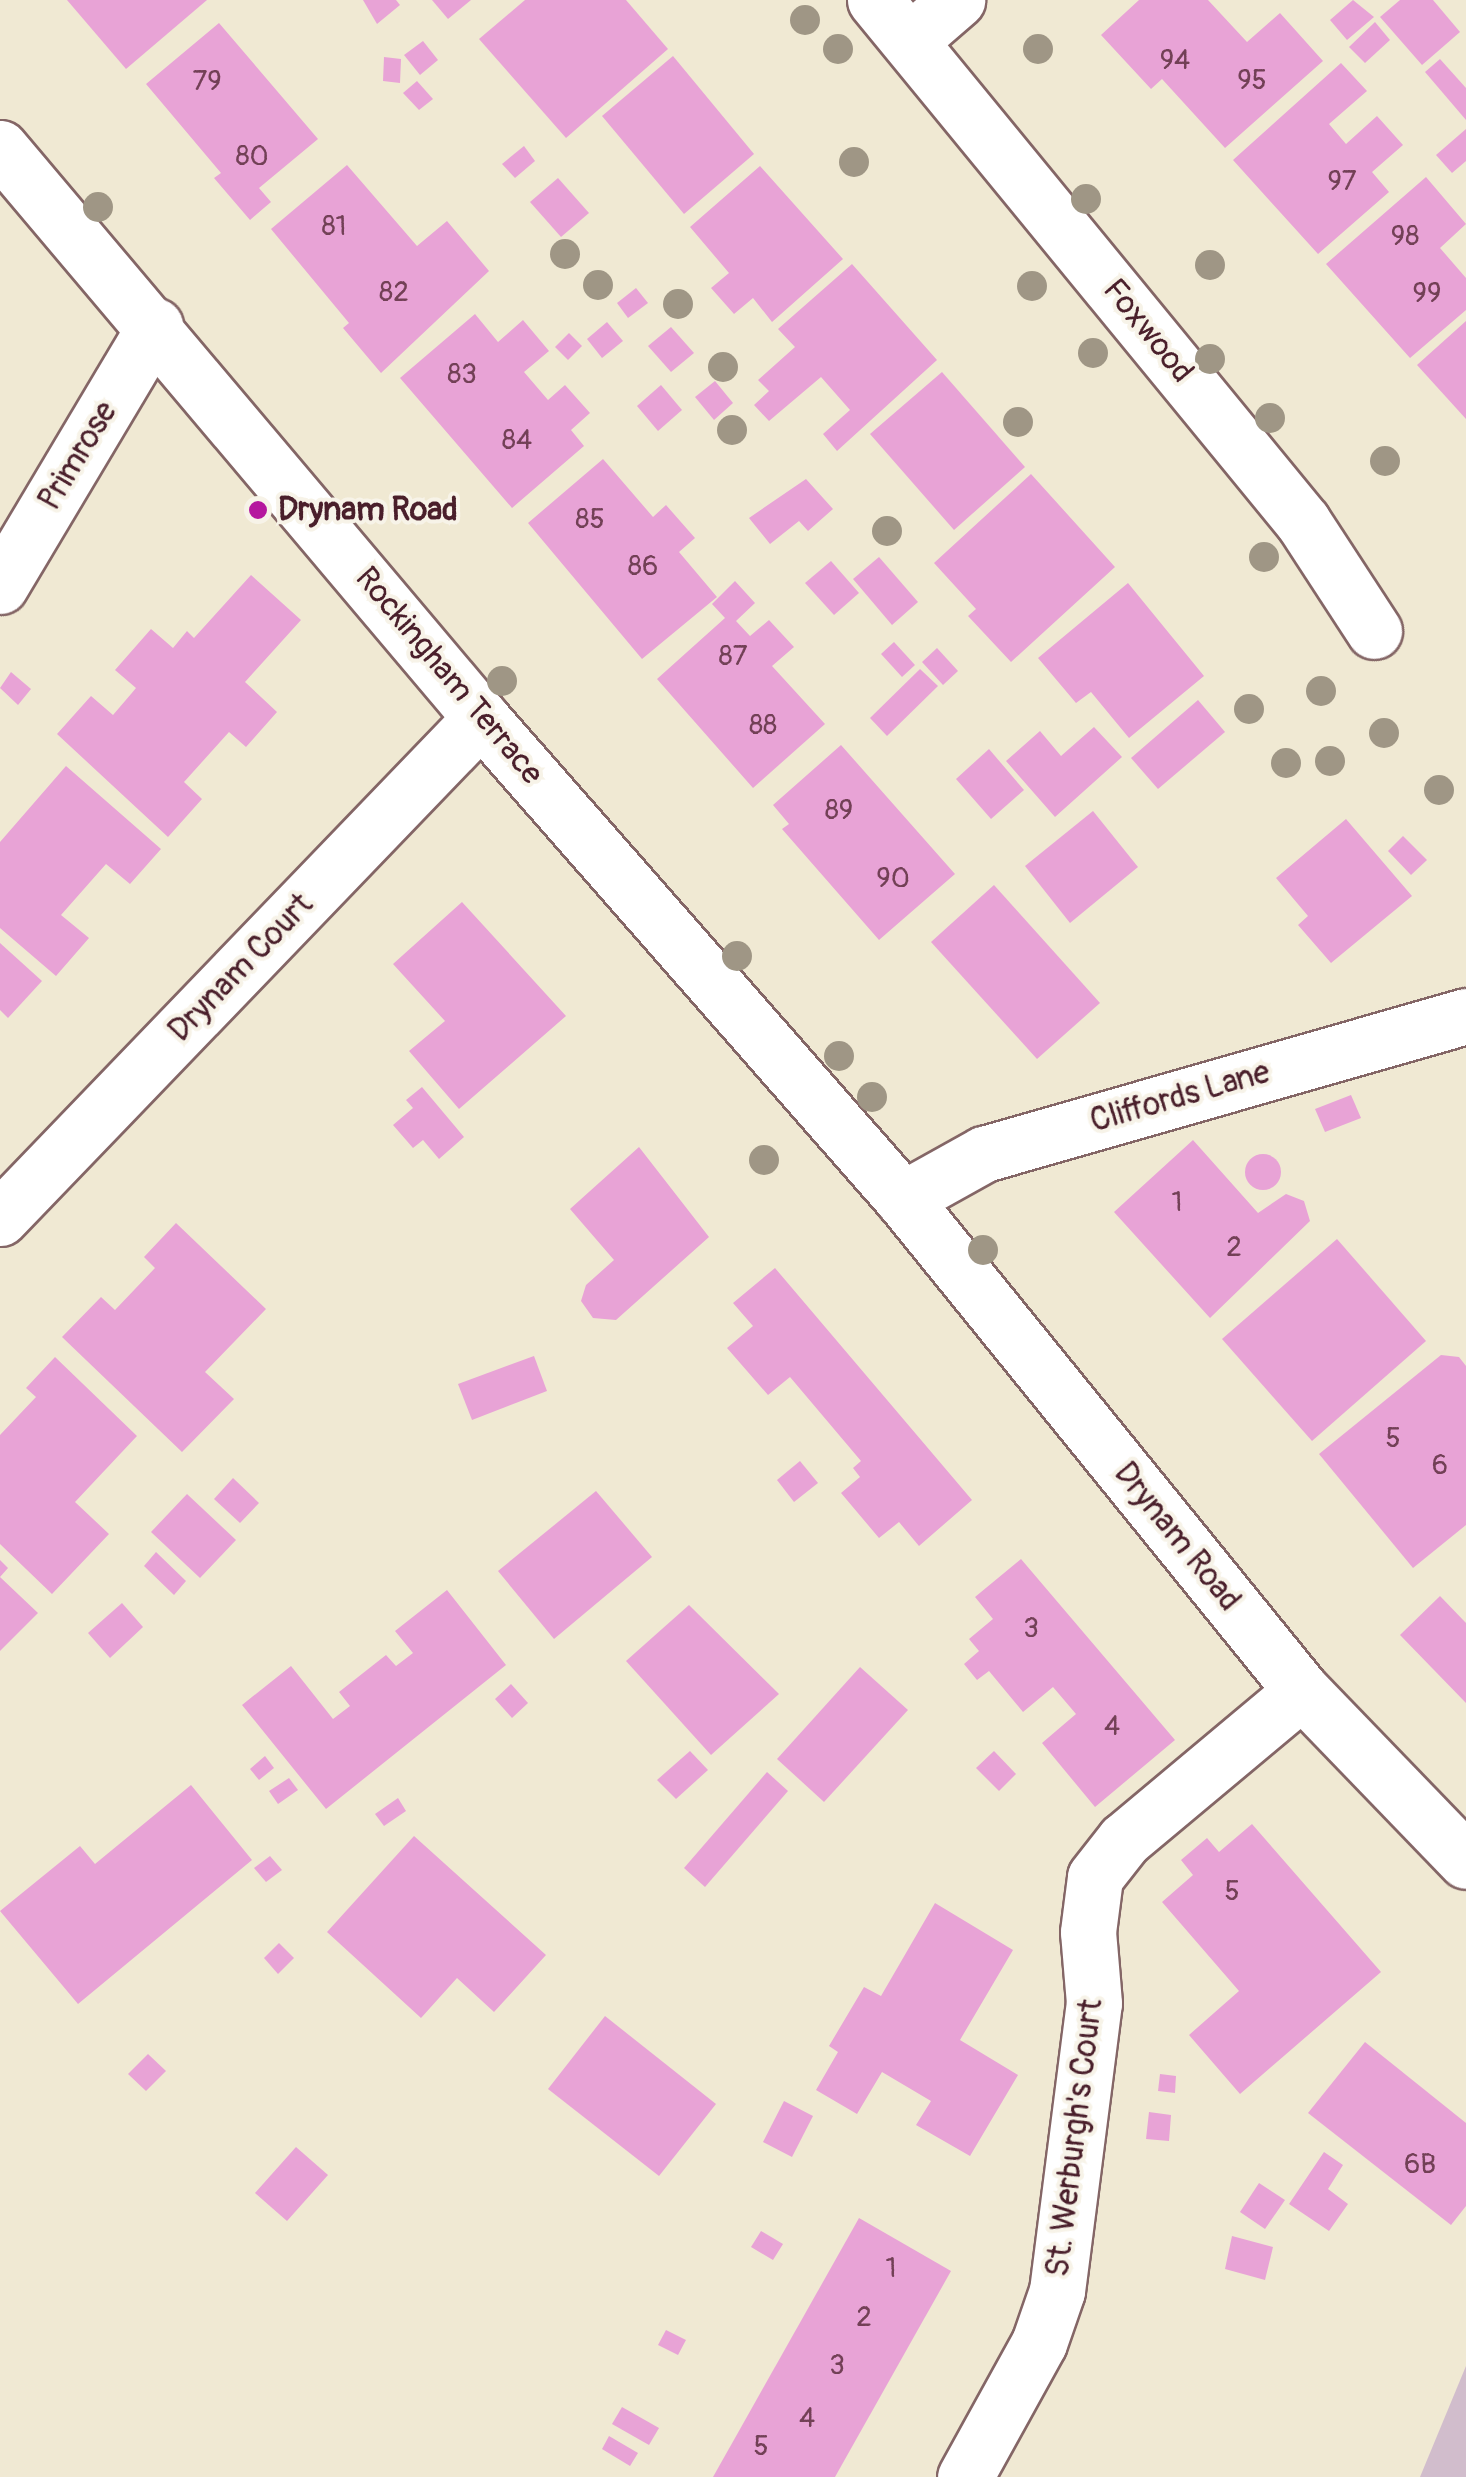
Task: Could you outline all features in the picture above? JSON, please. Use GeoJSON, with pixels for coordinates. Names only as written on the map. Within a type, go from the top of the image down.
{"type":"FeatureCollection","features":[{"type":"Feature","properties":{"kind":"street","name":"Foxwood"},"geometry":{"type":"LineString","coordinates":[[875,0],[912,39],[1302,522],[1374,631]]}},
{"type":"Feature","properties":{"kind":"street"},"geometry":{"type":"LineString","coordinates":[[912,39],[957,0]]}},
{"type":"Feature","properties":{"kind":"street","name":"Rockingham Terrace"},"geometry":{"type":"LineString","coordinates":[[0,148],[155,326],[481,718],[903,1199]]}},
{"type":"Feature","properties":{"kind":"street","name":"Primrose"},"geometry":{"type":"LineString","coordinates":[[0,586],[155,326]]}},
{"type":"Feature","properties":{"kind":"street","name":"Drynam Court"},"geometry":{"type":"LineString","coordinates":[[0,1218],[481,718]]}},
{"type":"Feature","properties":{"kind":"street","name":"Cliffords Lane"},"geometry":{"type":"LineString","coordinates":[[903,1199],[984,1154],[1466,1016]]}},
{"type":"Feature","properties":{"kind":"street","name":"Drynam Road"},"geometry":{"type":"LineString","coordinates":[[903,1199],[1302,1690],[1466,1861]]}},
{"type":"Feature","properties":{"kind":"street","name":"St. Werburgh's Court"},"geometry":{"type":"LineString","coordinates":[[965,2477],[1040,2343],[1057,2291],[1094,2003],[1088,1932],[1095,1877],[1124,1840],[1302,1690]]}},
{"type":"Feature","properties":{"kind":"shaded area"},"geometry":{"type":"Polygon","coordinates":[[[1466,2366],[1466,2477],[1420,2477],[1466,2366]]]}},
{"type":"Feature","properties":{"kind":"building"},"geometry":{"type":"Polygon","coordinates":[[[67,0],[207,0],[126,69],[67,0]]]}},
{"type":"Feature","properties":{"kind":"building"},"geometry":{"type":"Polygon","coordinates":[[[363,0],[396,0],[400,5],[377,24],[363,0]]]}},
{"type":"Feature","properties":{"kind":"building"},"geometry":{"type":"Polygon","coordinates":[[[432,0],[471,0],[448,19],[432,0]]]}},
{"type":"Feature","properties":{"kind":"building"},"geometry":{"type":"Polygon","coordinates":[[[525,0],[626,0],[668,49],[566,138],[479,39],[525,0]]]}},
{"type":"Feature","properties":{"kind":"building"},"geometry":{"type":"Polygon","coordinates":[[[1139,0],[1208,0],[1247,42],[1280,13],[1323,61],[1225,148],[1162,79],[1151,89],[1101,35],[1139,0]]]}},
{"type":"Feature","properties":{"kind":"building"},"geometry":{"type":"Polygon","coordinates":[[[1353,0],[1374,17],[1347,40],[1330,20],[1353,0]]]}},
{"type":"Feature","properties":{"kind":"building"},"geometry":{"type":"Polygon","coordinates":[[[1400,0],[1433,0],[1460,32],[1422,65],[1380,17],[1400,0]]]}},
{"type":"Feature","properties":{"kind":"building"},"geometry":{"type":"Polygon","coordinates":[[[1375,22],[1390,40],[1365,63],[1349,47],[1375,22]]]}},
{"type":"Feature","properties":{"kind":"building"},"geometry":{"type":"Polygon","coordinates":[[[219,23],[318,139],[259,188],[271,202],[250,220],[214,178],[221,173],[146,84],[219,23]]]}},
{"type":"Feature","properties":{"kind":"building"},"geometry":{"type":"Polygon","coordinates":[[[423,41],[438,60],[420,75],[404,55],[423,41]]]}},
{"type":"Feature","properties":{"kind":"building"},"geometry":{"type":"Polygon","coordinates":[[[673,56],[754,154],[684,214],[602,116],[673,56]]]}},
{"type":"Feature","properties":{"kind":"building"},"geometry":{"type":"Polygon","coordinates":[[[384,57],[401,59],[400,83],[383,81],[384,57]]]}},
{"type":"Feature","properties":{"kind":"building"},"geometry":{"type":"Polygon","coordinates":[[[1440,59],[1466,88],[1466,120],[1425,72],[1440,59]]]}},
{"type":"Feature","properties":{"kind":"building"},"geometry":{"type":"Polygon","coordinates":[[[1341,63],[1367,91],[1329,124],[1346,144],[1377,116],[1403,145],[1372,172],[1389,192],[1318,254],[1233,160],[1341,63]]]}},
{"type":"Feature","properties":{"kind":"building"},"geometry":{"type":"Polygon","coordinates":[[[417,81],[433,99],[419,110],[403,93],[417,81]]]}},
{"type":"Feature","properties":{"kind":"building"},"geometry":{"type":"Polygon","coordinates":[[[1466,129],[1466,161],[1452,173],[1436,155],[1466,129]]]}},
{"type":"Feature","properties":{"kind":"building"},"geometry":{"type":"Polygon","coordinates":[[[524,146],[535,161],[515,178],[502,164],[524,146]]]}},
{"type":"Feature","properties":{"kind":"building"},"geometry":{"type":"Polygon","coordinates":[[[347,165],[417,246],[447,221],[489,271],[381,373],[343,328],[349,323],[271,229],[347,165]]]}},
{"type":"Feature","properties":{"kind":"building"},"geometry":{"type":"Polygon","coordinates":[[[760,166],[843,259],[772,322],[753,298],[734,314],[711,288],[729,273],[690,227],[760,166]]]}},
{"type":"Feature","properties":{"kind":"building"},"geometry":{"type":"Polygon","coordinates":[[[1426,177],[1466,224],[1440,248],[1466,278],[1466,310],[1410,358],[1326,264],[1426,177]]]}},
{"type":"Feature","properties":{"kind":"building"},"geometry":{"type":"Polygon","coordinates":[[[558,178],[589,213],[561,237],[530,202],[558,178]]]}},
{"type":"Feature","properties":{"kind":"building"},"geometry":{"type":"Polygon","coordinates":[[[852,264],[937,360],[837,451],[823,434],[850,410],[821,377],[769,421],[754,405],[769,391],[758,380],[795,347],[778,329],[852,264]]]}},
{"type":"Feature","properties":{"kind":"building"},"geometry":{"type":"Polygon","coordinates":[[[636,288],[648,303],[628,318],[617,303],[636,288]]]}},
{"type":"Feature","properties":{"kind":"building"},"geometry":{"type":"Polygon","coordinates":[[[475,314],[498,342],[523,320],[549,351],[524,372],[548,400],[565,385],[590,413],[571,430],[584,446],[512,508],[400,378],[475,314]]]}},
{"type":"Feature","properties":{"kind":"building"},"geometry":{"type":"Polygon","coordinates":[[[1466,321],[1466,419],[1417,365],[1466,321]]]}},
{"type":"Feature","properties":{"kind":"building"},"geometry":{"type":"Polygon","coordinates":[[[607,322],[623,341],[602,358],[587,339],[607,322]]]}},
{"type":"Feature","properties":{"kind":"building"},"geometry":{"type":"Polygon","coordinates":[[[671,327],[694,353],[671,372],[648,346],[671,327]]]}},
{"type":"Feature","properties":{"kind":"building"},"geometry":{"type":"Polygon","coordinates":[[[569,333],[582,346],[568,360],[555,347],[569,333]]]}},
{"type":"Feature","properties":{"kind":"building"},"geometry":{"type":"Polygon","coordinates":[[[942,372],[1025,467],[954,530],[870,434],[942,372]]]}},
{"type":"Feature","properties":{"kind":"building"},"geometry":{"type":"Polygon","coordinates":[[[715,381],[733,403],[714,420],[695,397],[715,381]]]}},
{"type":"Feature","properties":{"kind":"building"},"geometry":{"type":"Polygon","coordinates":[[[661,385],[682,410],[658,431],[637,406],[661,385]]]}},
{"type":"Feature","properties":{"kind":"building"},"geometry":{"type":"Polygon","coordinates":[[[603,459],[653,517],[666,505],[695,538],[679,552],[717,597],[642,659],[528,523],[603,459]]]}},
{"type":"Feature","properties":{"kind":"building"},"geometry":{"type":"Polygon","coordinates":[[[1031,474],[1115,567],[1011,662],[968,616],[976,609],[934,563],[1031,474]]]}},
{"type":"Feature","properties":{"kind":"building"},"geometry":{"type":"Polygon","coordinates":[[[806,479],[833,509],[808,531],[799,521],[770,544],[749,518],[806,479]]]}},
{"type":"Feature","properties":{"kind":"building"},"geometry":{"type":"Polygon","coordinates":[[[879,557],[918,602],[892,625],[853,579],[879,557]]]}},
{"type":"Feature","properties":{"kind":"building"},"geometry":{"type":"Polygon","coordinates":[[[831,561],[859,593],[834,615],[805,583],[831,561]]]}},
{"type":"Feature","properties":{"kind":"building"},"geometry":{"type":"Polygon","coordinates":[[[251,575],[301,620],[245,682],[277,712],[246,747],[229,732],[184,782],[202,799],[168,837],[57,734],[91,696],[113,715],[136,688],[115,670],[151,629],[173,648],[187,631],[194,638],[251,575]]]}},
{"type":"Feature","properties":{"kind":"building"},"geometry":{"type":"Polygon","coordinates":[[[735,581],[755,603],[736,621],[750,636],[769,620],[794,647],[772,666],[825,724],[753,788],[657,679],[725,618],[712,604],[735,581]]]}},
{"type":"Feature","properties":{"kind":"building"},"geometry":{"type":"Polygon","coordinates":[[[1128,583],[1204,676],[1129,738],[1091,692],[1076,703],[1038,658],[1128,583]]]}},
{"type":"Feature","properties":{"kind":"building"},"geometry":{"type":"Polygon","coordinates":[[[894,642],[915,665],[902,677],[881,654],[894,642]]]}},
{"type":"Feature","properties":{"kind":"building"},"geometry":{"type":"Polygon","coordinates":[[[937,648],[958,671],[943,685],[922,662],[937,648]]]}},
{"type":"Feature","properties":{"kind":"building"},"geometry":{"type":"Polygon","coordinates":[[[920,669],[938,686],[887,736],[870,718],[920,669]]]}},
{"type":"Feature","properties":{"kind":"building"},"geometry":{"type":"Polygon","coordinates":[[[11,672],[31,689],[18,705],[0,688],[11,672]]]}},
{"type":"Feature","properties":{"kind":"building"},"geometry":{"type":"Polygon","coordinates":[[[1198,700],[1225,732],[1158,789],[1131,758],[1198,700]]]}},
{"type":"Feature","properties":{"kind":"building"},"geometry":{"type":"Polygon","coordinates":[[[1094,727],[1122,757],[1055,817],[1006,761],[1040,731],[1061,756],[1094,727]]]}},
{"type":"Feature","properties":{"kind":"building"},"geometry":{"type":"Polygon","coordinates":[[[841,745],[955,874],[879,940],[782,829],[789,824],[773,805],[841,745]]]}},
{"type":"Feature","properties":{"kind":"building"},"geometry":{"type":"Polygon","coordinates":[[[989,749],[1024,790],[991,819],[956,779],[989,749]]]}},
{"type":"Feature","properties":{"kind":"building"},"geometry":{"type":"Polygon","coordinates":[[[66,766],[161,849],[130,884],[106,864],[61,915],[89,938],[56,976],[0,928],[0,842],[66,766]]]}},
{"type":"Feature","properties":{"kind":"building"},"geometry":{"type":"Polygon","coordinates":[[[1093,811],[1138,867],[1070,923],[1025,866],[1093,811]]]}},
{"type":"Feature","properties":{"kind":"building"},"geometry":{"type":"Polygon","coordinates":[[[1346,819],[1412,896],[1331,963],[1298,925],[1308,916],[1276,878],[1346,819]]]}},
{"type":"Feature","properties":{"kind":"building"},"geometry":{"type":"Polygon","coordinates":[[[1403,836],[1427,860],[1411,875],[1388,851],[1403,836]]]}},
{"type":"Feature","properties":{"kind":"building"},"geometry":{"type":"Polygon","coordinates":[[[994,885],[1100,1003],[1037,1059],[931,942],[994,885]]]}},
{"type":"Feature","properties":{"kind":"building"},"geometry":{"type":"Polygon","coordinates":[[[462,902],[566,1016],[459,1109],[409,1051],[445,1021],[393,964],[462,902]]]}},
{"type":"Feature","properties":{"kind":"building"},"geometry":{"type":"Polygon","coordinates":[[[0,943],[42,981],[8,1018],[0,1010],[0,943]]]}},
{"type":"Feature","properties":{"kind":"building"},"geometry":{"type":"Polygon","coordinates":[[[422,1087],[464,1137],[439,1159],[423,1140],[413,1148],[393,1125],[413,1108],[406,1100],[422,1087]]]}},
{"type":"Feature","properties":{"kind":"building"},"geometry":{"type":"Polygon","coordinates":[[[1351,1095],[1361,1118],[1325,1132],[1315,1109],[1351,1095]]]}},
{"type":"Feature","properties":{"kind":"building"},"geometry":{"type":"Polygon","coordinates":[[[1193,1140],[1258,1213],[1286,1194],[1304,1201],[1310,1221],[1210,1318],[1114,1212],[1193,1140]]]}},
{"type":"Feature","properties":{"kind":"building"},"geometry":{"type":"Polygon","coordinates":[[[639,1147],[709,1237],[616,1320],[593,1318],[581,1301],[586,1285],[614,1260],[570,1209],[639,1147]]]}},
{"type":"Feature","properties":{"kind":"building"},"geometry":{"type":"Polygon","coordinates":[[[1263,1154],[1275,1160],[1281,1172],[1275,1184],[1263,1190],[1251,1184],[1245,1172],[1251,1160],[1263,1154]]]}},
{"type":"Feature","properties":{"kind":"building"},"geometry":{"type":"Polygon","coordinates":[[[176,1223],[266,1309],[205,1372],[234,1399],[182,1452],[62,1337],[101,1297],[115,1310],[155,1268],[144,1257],[176,1223]]]}},
{"type":"Feature","properties":{"kind":"building"},"geometry":{"type":"Polygon","coordinates":[[[1337,1239],[1426,1341],[1312,1441],[1222,1339],[1337,1239]]]}},
{"type":"Feature","properties":{"kind":"building"},"geometry":{"type":"Polygon","coordinates":[[[775,1268],[972,1500],[919,1546],[899,1522],[879,1538],[841,1493],[860,1477],[853,1468],[861,1461],[790,1377],[768,1395],[727,1348],[753,1326],[733,1303],[775,1268]]]}},
{"type":"Feature","properties":{"kind":"building"},"geometry":{"type":"Polygon","coordinates":[[[1441,1355],[1459,1357],[1466,1366],[1466,1525],[1413,1568],[1319,1454],[1441,1355]]]}},
{"type":"Feature","properties":{"kind":"building"},"geometry":{"type":"Polygon","coordinates":[[[534,1356],[547,1391],[472,1420],[458,1384],[534,1356]]]}},
{"type":"Feature","properties":{"kind":"building"},"geometry":{"type":"Polygon","coordinates":[[[55,1357],[137,1436],[75,1502],[109,1534],[52,1594],[0,1544],[0,1435],[36,1397],[26,1388],[55,1357]]]}},
{"type":"Feature","properties":{"kind":"building"},"geometry":{"type":"Polygon","coordinates":[[[800,1461],[818,1483],[794,1502],[777,1480],[800,1461]]]}},
{"type":"Feature","properties":{"kind":"building"},"geometry":{"type":"Polygon","coordinates":[[[233,1478],[259,1503],[240,1523],[214,1499],[233,1478]]]}},
{"type":"Feature","properties":{"kind":"building"},"geometry":{"type":"Polygon","coordinates":[[[596,1491],[652,1557],[554,1639],[498,1571],[596,1491]]]}},
{"type":"Feature","properties":{"kind":"building"},"geometry":{"type":"Polygon","coordinates":[[[187,1494],[236,1540],[200,1578],[151,1532],[187,1494]]]}},
{"type":"Feature","properties":{"kind":"building"},"geometry":{"type":"Polygon","coordinates":[[[156,1552],[186,1581],[174,1595],[144,1566],[156,1552]]]}},
{"type":"Feature","properties":{"kind":"building"},"geometry":{"type":"Polygon","coordinates":[[[1021,1559],[1175,1740],[1095,1807],[1042,1743],[1076,1714],[1053,1687],[1023,1712],[989,1671],[977,1680],[964,1664],[979,1651],[969,1639],[993,1619],[975,1597],[1021,1559]]]}},
{"type":"Feature","properties":{"kind":"building"},"geometry":{"type":"Polygon","coordinates":[[[0,1560],[8,1568],[0,1577],[0,1560]]]}},
{"type":"Feature","properties":{"kind":"building"},"geometry":{"type":"Polygon","coordinates":[[[0,1577],[38,1613],[0,1651],[0,1577]]]}},
{"type":"Feature","properties":{"kind":"building"},"geometry":{"type":"Polygon","coordinates":[[[447,1590],[506,1665],[326,1809],[242,1705],[291,1666],[333,1719],[350,1706],[339,1692],[386,1655],[396,1666],[413,1653],[395,1631],[447,1590]]]}},
{"type":"Feature","properties":{"kind":"building"},"geometry":{"type":"Polygon","coordinates":[[[1440,1596],[1466,1623],[1466,1703],[1400,1635],[1440,1596]]]}},
{"type":"Feature","properties":{"kind":"building"},"geometry":{"type":"Polygon","coordinates":[[[122,1603],[143,1627],[110,1658],[88,1633],[122,1603]]]}},
{"type":"Feature","properties":{"kind":"building"},"geometry":{"type":"Polygon","coordinates":[[[689,1605],[779,1694],[711,1755],[626,1661],[689,1605]]]}},
{"type":"Feature","properties":{"kind":"building"},"geometry":{"type":"Polygon","coordinates":[[[860,1667],[908,1710],[824,1802],[777,1759],[860,1667]]]}},
{"type":"Feature","properties":{"kind":"building"},"geometry":{"type":"Polygon","coordinates":[[[511,1684],[528,1703],[512,1718],[495,1699],[511,1684]]]}},
{"type":"Feature","properties":{"kind":"building"},"geometry":{"type":"Polygon","coordinates":[[[690,1751],[708,1770],[676,1799],[657,1780],[690,1751]]]}},
{"type":"Feature","properties":{"kind":"building"},"geometry":{"type":"Polygon","coordinates":[[[994,1751],[1016,1774],[999,1791],[976,1768],[994,1751]]]}},
{"type":"Feature","properties":{"kind":"building"},"geometry":{"type":"Polygon","coordinates":[[[265,1756],[274,1768],[259,1780],[250,1769],[265,1756]]]}},
{"type":"Feature","properties":{"kind":"building"},"geometry":{"type":"Polygon","coordinates":[[[767,1772],[788,1791],[705,1887],[684,1868],[767,1772]]]}},
{"type":"Feature","properties":{"kind":"building"},"geometry":{"type":"Polygon","coordinates":[[[289,1778],[298,1790],[278,1804],[269,1791],[289,1778]]]}},
{"type":"Feature","properties":{"kind":"building"},"geometry":{"type":"Polygon","coordinates":[[[191,1785],[252,1860],[78,2004],[0,1911],[80,1846],[95,1864],[191,1785]]]}},
{"type":"Feature","properties":{"kind":"building"},"geometry":{"type":"Polygon","coordinates":[[[398,1798],[406,1811],[384,1826],[375,1814],[398,1798]]]}},
{"type":"Feature","properties":{"kind":"building"},"geometry":{"type":"Polygon","coordinates":[[[1252,1824],[1381,1972],[1240,2094],[1189,2035],[1239,1991],[1162,1902],[1193,1875],[1181,1860],[1207,1838],[1219,1852],[1252,1824]]]}},
{"type":"Feature","properties":{"kind":"building"},"geometry":{"type":"Polygon","coordinates":[[[414,1836],[546,1955],[494,2012],[457,1978],[421,2018],[327,1932],[414,1836]]]}},
{"type":"Feature","properties":{"kind":"building"},"geometry":{"type":"Polygon","coordinates":[[[270,1856],[282,1870],[266,1882],[254,1868],[270,1856]]]}},
{"type":"Feature","properties":{"kind":"building"},"geometry":{"type":"Polygon","coordinates":[[[935,1903],[1013,1950],[960,2040],[1018,2075],[970,2156],[916,2125],[931,2101],[882,2072],[857,2114],[816,2090],[838,2052],[829,2046],[864,1987],[881,1996],[935,1903]]]}},
{"type":"Feature","properties":{"kind":"building"},"geometry":{"type":"Polygon","coordinates":[[[279,1943],[294,1958],[278,1974],[264,1958],[279,1943]]]}},
{"type":"Feature","properties":{"kind":"building"},"geometry":{"type":"Polygon","coordinates":[[[605,2016],[716,2104],[659,2176],[548,2089],[605,2016]]]}},
{"type":"Feature","properties":{"kind":"building"},"geometry":{"type":"Polygon","coordinates":[[[1365,2042],[1466,2123],[1466,2206],[1451,2225],[1308,2113],[1365,2042]]]}},
{"type":"Feature","properties":{"kind":"building"},"geometry":{"type":"Polygon","coordinates":[[[148,2054],[166,2071],[146,2091],[128,2074],[148,2054]]]}},
{"type":"Feature","properties":{"kind":"building"},"geometry":{"type":"Polygon","coordinates":[[[1160,2074],[1176,2076],[1175,2093],[1158,2091],[1160,2074]]]}},
{"type":"Feature","properties":{"kind":"building"},"geometry":{"type":"Polygon","coordinates":[[[784,2101],[813,2116],[792,2157],[763,2142],[784,2101]]]}},
{"type":"Feature","properties":{"kind":"building"},"geometry":{"type":"Polygon","coordinates":[[[1149,2112],[1171,2115],[1169,2141],[1146,2139],[1149,2112]]]}},
{"type":"Feature","properties":{"kind":"building"},"geometry":{"type":"Polygon","coordinates":[[[296,2147],[328,2175],[287,2221],[255,2193],[296,2147]]]}},
{"type":"Feature","properties":{"kind":"building"},"geometry":{"type":"Polygon","coordinates":[[[1324,2152],[1343,2165],[1328,2189],[1348,2204],[1329,2231],[1289,2204],[1324,2152]]]}},
{"type":"Feature","properties":{"kind":"building"},"geometry":{"type":"Polygon","coordinates":[[[1259,2183],[1285,2200],[1265,2229],[1240,2212],[1259,2183]]]}},
{"type":"Feature","properties":{"kind":"building"},"geometry":{"type":"Polygon","coordinates":[[[859,2218],[951,2271],[835,2477],[713,2477],[859,2218]]]}},
{"type":"Feature","properties":{"kind":"building"},"geometry":{"type":"Polygon","coordinates":[[[761,2231],[783,2244],[773,2260],[751,2247],[761,2231]]]}},
{"type":"Feature","properties":{"kind":"building"},"geometry":{"type":"Polygon","coordinates":[[[1232,2236],[1273,2247],[1265,2280],[1225,2269],[1232,2236]]]}},
{"type":"Feature","properties":{"kind":"building"},"geometry":{"type":"Polygon","coordinates":[[[666,2330],[686,2340],[678,2355],[658,2345],[666,2330]]]}},
{"type":"Feature","properties":{"kind":"building"},"geometry":{"type":"Polygon","coordinates":[[[622,2407],[659,2428],[649,2445],[612,2424],[622,2407]]]}},
{"type":"Feature","properties":{"kind":"building"},"geometry":{"type":"Polygon","coordinates":[[[609,2436],[638,2453],[630,2466],[602,2449],[609,2436]]]}},
{"type":"Feature","properties":{"kind":"place","name":"Drynam Road"},"geometry":{"type":"Point","coordinates":[258,510]}}]}
